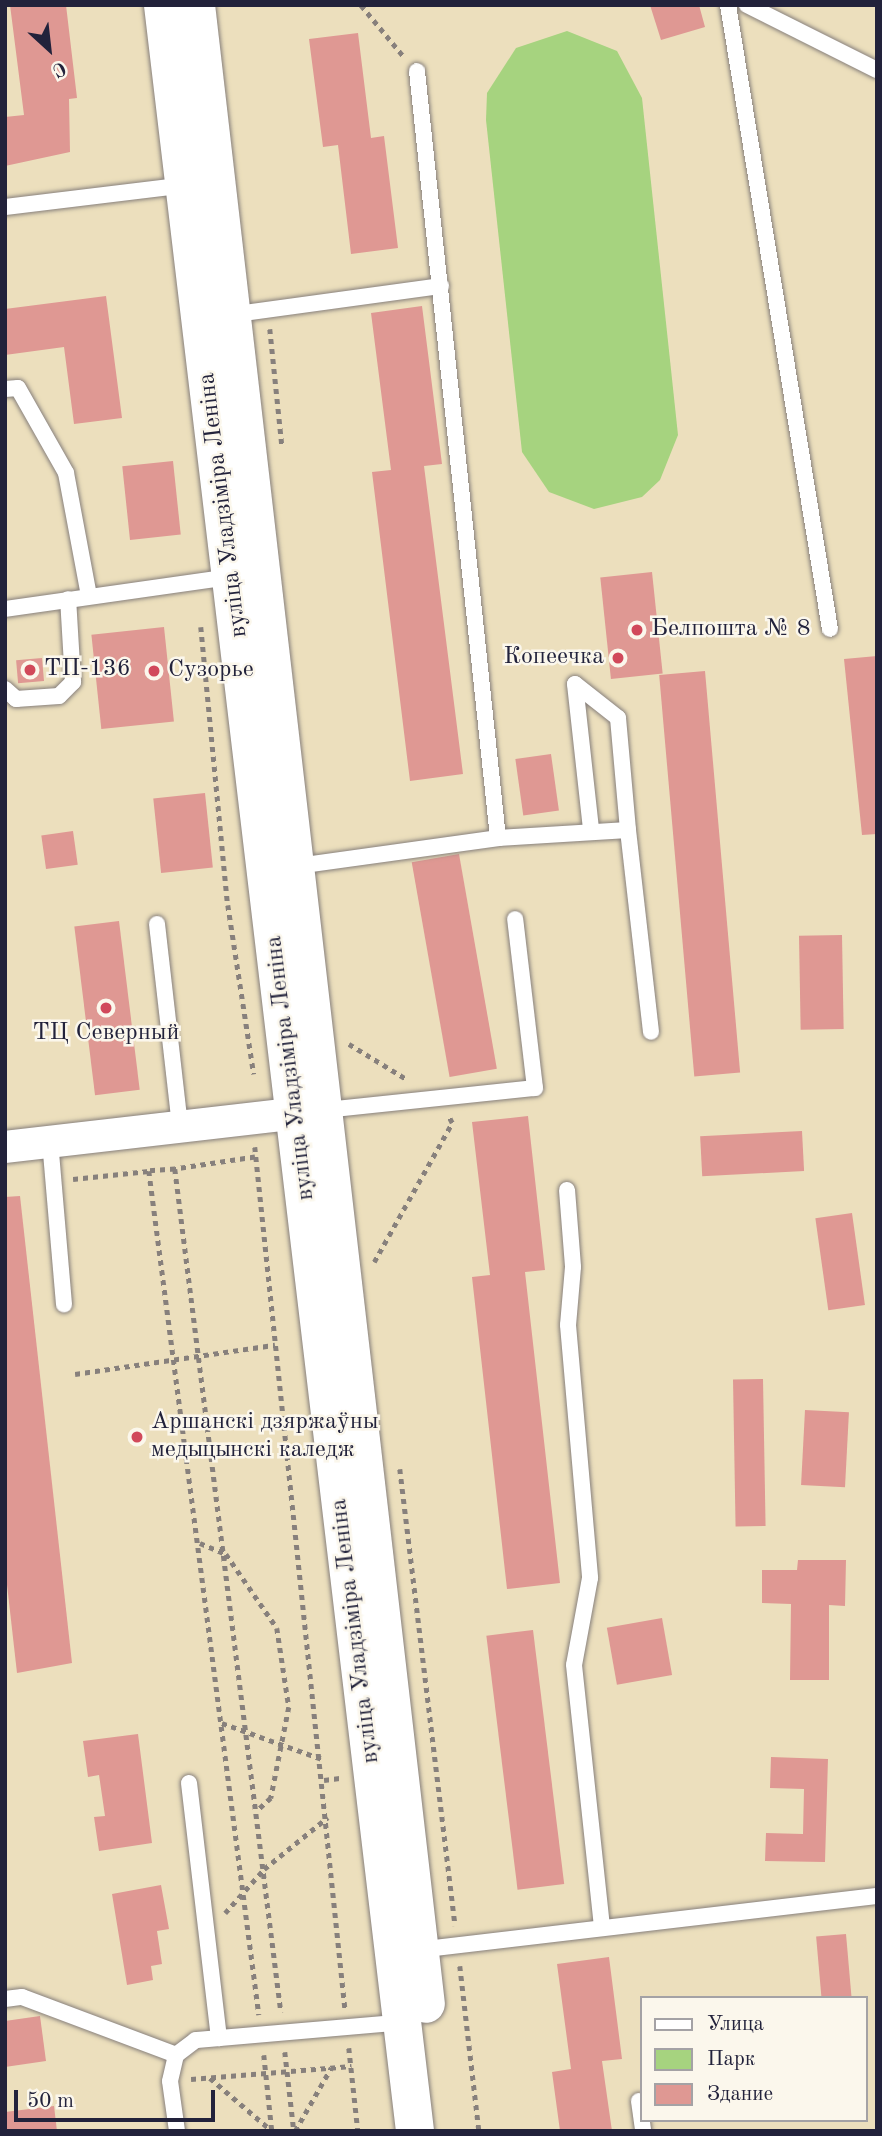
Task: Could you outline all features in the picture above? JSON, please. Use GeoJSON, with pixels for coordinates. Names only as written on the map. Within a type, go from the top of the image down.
{"type":"FeatureCollection","features":[{"type":"Feature","properties":{"kind":"main road","name":"вуліца Уладзіміра Леніна"},"geometry":{"type":"LineString","coordinates":[[163,5],[199,184],[297,866],[311,1112],[415,2022],[415,2131]]}},
{"type":"Feature","properties":{"kind":"main road","name":"вуліца Уладзіміра Леніна"},"geometry":{"type":"LineString","coordinates":[[196,5],[199,184]]}},
{"type":"Feature","properties":{"kind":"main road","name":"вуліца Уладзіміра Леніна"},"geometry":{"type":"LineString","coordinates":[[218,317],[215,580],[311,1112]]}},
{"type":"Feature","properties":{"kind":"main road","name":"вуліца Уладзіміра Леніна"},"geometry":{"type":"LineString","coordinates":[[415,2022],[441,2131]]}},
{"type":"Feature","properties":{"kind":"street"},"geometry":{"type":"LineString","coordinates":[[5,1147],[311,1112]]}},
{"type":"Feature","properties":{"kind":"lane"},"geometry":{"type":"LineString","coordinates":[[727,5],[830,629]]}},
{"type":"Feature","properties":{"kind":"lane"},"geometry":{"type":"LineString","coordinates":[[747,5],[877,70]]}},
{"type":"Feature","properties":{"kind":"lane"},"geometry":{"type":"LineString","coordinates":[[417,71],[498,838]]}},
{"type":"Feature","properties":{"kind":"lane"},"geometry":{"type":"LineString","coordinates":[[5,207],[199,184]]}},
{"type":"Feature","properties":{"kind":"lane"},"geometry":{"type":"LineString","coordinates":[[218,317],[441,286]]}},
{"type":"Feature","properties":{"kind":"lane"},"geometry":{"type":"LineString","coordinates":[[5,389],[18,388],[66,473],[89,596]]}},
{"type":"Feature","properties":{"kind":"lane"},"geometry":{"type":"LineString","coordinates":[[5,609],[215,580]]}},
{"type":"Feature","properties":{"kind":"lane"},"geometry":{"type":"LineString","coordinates":[[5,689],[16,699],[59,696],[73,682],[68,599]]}},
{"type":"Feature","properties":{"kind":"lane"},"geometry":{"type":"LineString","coordinates":[[591,829],[575,684],[618,718],[651,1032]]}},
{"type":"Feature","properties":{"kind":"lane"},"geometry":{"type":"LineString","coordinates":[[297,866],[498,838],[591,829],[628,830]]}},
{"type":"Feature","properties":{"kind":"lane"},"geometry":{"type":"LineString","coordinates":[[311,1112],[442,1101],[535,1088],[515,919]]}},
{"type":"Feature","properties":{"kind":"lane"},"geometry":{"type":"LineString","coordinates":[[157,924],[180,1125]]}},
{"type":"Feature","properties":{"kind":"lane"},"geometry":{"type":"LineString","coordinates":[[50,1142],[64,1304]]}},
{"type":"Feature","properties":{"kind":"lane"},"geometry":{"type":"LineString","coordinates":[[567,1190],[573,1267],[568,1325],[590,1578],[574,1665],[602,1927]]}},
{"type":"Feature","properties":{"kind":"lane"},"geometry":{"type":"LineString","coordinates":[[189,1783],[219,2038]]}},
{"type":"Feature","properties":{"kind":"lane"},"geometry":{"type":"LineString","coordinates":[[407,1951],[877,1896]]}},
{"type":"Feature","properties":{"kind":"lane"},"geometry":{"type":"LineString","coordinates":[[5,1999],[22,1997],[176,2055]]}},
{"type":"Feature","properties":{"kind":"lane"},"geometry":{"type":"LineString","coordinates":[[177,2131],[170,2081],[176,2055],[196,2040],[284,2033],[348,2032],[415,2022]]}},
{"type":"Feature","properties":{"kind":"lane"},"geometry":{"type":"LineString","coordinates":[[639,2101],[640,2108]]}},
{"type":"Feature","properties":{"kind":"path"},"geometry":{"type":"LineString","coordinates":[[361,5],[417,71]]}},
{"type":"Feature","properties":{"kind":"path"},"geometry":{"type":"LineString","coordinates":[[215,580],[229,905],[256,1082]]}},
{"type":"Feature","properties":{"kind":"path"},"geometry":{"type":"LineString","coordinates":[[349,1044],[442,1101],[452,1123],[372,1267]]}},
{"type":"Feature","properties":{"kind":"path"},"geometry":{"type":"LineString","coordinates":[[255,1135],[275,1345],[328,1816],[358,2131]]}},
{"type":"Feature","properties":{"kind":"path"},"geometry":{"type":"LineString","coordinates":[[53,1181],[175,1169],[256,1157]]}},
{"type":"Feature","properties":{"kind":"path"},"geometry":{"type":"LineString","coordinates":[[175,1169],[203,1355],[295,2131]]}},
{"type":"Feature","properties":{"kind":"path"},"geometry":{"type":"LineString","coordinates":[[149,1171],[176,1360],[272,2131]]}},
{"type":"Feature","properties":{"kind":"path"},"geometry":{"type":"LineString","coordinates":[[75,1374],[275,1345]]}},
{"type":"Feature","properties":{"kind":"path"},"geometry":{"type":"LineString","coordinates":[[199,1543],[226,1554],[277,1628],[289,1707],[271,1798],[257,1811]]}},
{"type":"Feature","properties":{"kind":"path"},"geometry":{"type":"LineString","coordinates":[[222,1723],[247,1729],[281,1745],[322,1759]]}},
{"type":"Feature","properties":{"kind":"path"},"geometry":{"type":"LineString","coordinates":[[206,1929],[244,1898],[264,1869],[328,1816]]}},
{"type":"Feature","properties":{"kind":"path"},"geometry":{"type":"LineString","coordinates":[[170,2081],[351,2066]]}},
{"type":"Feature","properties":{"kind":"path"},"geometry":{"type":"LineString","coordinates":[[295,2131],[331,2067]]}},
{"type":"Feature","properties":{"kind":"path"},"geometry":{"type":"LineString","coordinates":[[209,2077],[272,2131]]}},
{"type":"Feature","properties":{"kind":"green space"},"geometry":{"type":"Polygon","coordinates":[[[567,31],[617,51],[642,98],[678,435],[660,480],[642,497],[594,509],[549,492],[522,452],[486,120],[487,93],[516,48],[567,31]]]}},
{"type":"Feature","properties":{"kind":"building"},"geometry":{"type":"Polygon","coordinates":[[[10,5],[66,5],[77,98],[69,99],[70,152],[5,166],[5,117],[24,115],[10,5]]]}},
{"type":"Feature","properties":{"kind":"building"},"geometry":{"type":"Polygon","coordinates":[[[650,5],[699,5],[705,27],[661,40],[650,5]]]}},
{"type":"Feature","properties":{"kind":"building"},"geometry":{"type":"Polygon","coordinates":[[[358,33],[371,138],[384,136],[398,248],[351,254],[338,145],[323,147],[309,39],[358,33]]]}},
{"type":"Feature","properties":{"kind":"building"},"geometry":{"type":"Polygon","coordinates":[[[106,296],[122,418],[74,424],[64,347],[5,355],[5,309],[106,296]]]}},
{"type":"Feature","properties":{"kind":"building"},"geometry":{"type":"Polygon","coordinates":[[[422,306],[442,464],[424,466],[463,774],[410,781],[372,472],[391,470],[371,313],[422,306]]]}},
{"type":"Feature","properties":{"kind":"building"},"geometry":{"type":"Polygon","coordinates":[[[173,461],[181,535],[130,540],[122,466],[173,461]]]}},
{"type":"Feature","properties":{"kind":"building"},"geometry":{"type":"Polygon","coordinates":[[[652,572],[663,673],[611,679],[600,577],[652,572]]]}},
{"type":"Feature","properties":{"kind":"building"},"geometry":{"type":"Polygon","coordinates":[[[164,627],[174,721],[101,729],[91,635],[164,627]]]}},
{"type":"Feature","properties":{"kind":"building"},"geometry":{"type":"Polygon","coordinates":[[[877,656],[877,834],[862,835],[844,659],[877,656]]]}},
{"type":"Feature","properties":{"kind":"building"},"geometry":{"type":"Polygon","coordinates":[[[42,658],[44,681],[18,683],[16,660],[42,658]]]}},
{"type":"Feature","properties":{"kind":"building"},"geometry":{"type":"Polygon","coordinates":[[[705,671],[740,1072],[694,1076],[659,675],[705,671]]]}},
{"type":"Feature","properties":{"kind":"building"},"geometry":{"type":"Polygon","coordinates":[[[551,754],[559,810],[523,815],[515,759],[551,754]]]}},
{"type":"Feature","properties":{"kind":"building"},"geometry":{"type":"Polygon","coordinates":[[[205,793],[213,868],[161,873],[153,798],[205,793]]]}},
{"type":"Feature","properties":{"kind":"building"},"geometry":{"type":"Polygon","coordinates":[[[73,831],[78,865],[46,869],[41,835],[73,831]]]}},
{"type":"Feature","properties":{"kind":"building"},"geometry":{"type":"Polygon","coordinates":[[[459,854],[497,1069],[450,1077],[412,862],[459,854]]]}},
{"type":"Feature","properties":{"kind":"building","name":"ТЦ Северный"},"geometry":{"type":"Polygon","coordinates":[[[119,921],[140,1090],[95,1095],[74,926],[119,921]]]}},
{"type":"Feature","properties":{"kind":"building"},"geometry":{"type":"Polygon","coordinates":[[[842,935],[844,1029],[801,1030],[799,936],[842,935]]]}},
{"type":"Feature","properties":{"kind":"building"},"geometry":{"type":"Polygon","coordinates":[[[528,1116],[545,1270],[525,1272],[560,1583],[507,1589],[472,1277],[490,1275],[472,1122],[528,1116]]]}},
{"type":"Feature","properties":{"kind":"building"},"geometry":{"type":"Polygon","coordinates":[[[802,1131],[804,1171],[702,1176],[700,1136],[802,1131]]]}},
{"type":"Feature","properties":{"kind":"building"},"geometry":{"type":"Polygon","coordinates":[[[20,1196],[72,1663],[17,1673],[5,1567],[5,1197],[20,1196]]]}},
{"type":"Feature","properties":{"kind":"building"},"geometry":{"type":"Polygon","coordinates":[[[852,1213],[865,1305],[828,1310],[815,1218],[852,1213]]]}},
{"type":"Feature","properties":{"kind":"building"},"geometry":{"type":"Polygon","coordinates":[[[763,1379],[766,1526],[736,1527],[733,1380],[763,1379]]]}},
{"type":"Feature","properties":{"kind":"building"},"geometry":{"type":"Polygon","coordinates":[[[805,1410],[849,1412],[845,1487],[801,1485],[805,1410]]]}},
{"type":"Feature","properties":{"kind":"building"},"geometry":{"type":"Polygon","coordinates":[[[798,1560],[846,1560],[845,1606],[829,1605],[829,1680],[790,1680],[791,1604],[762,1603],[762,1570],[797,1570],[798,1560]]]}},
{"type":"Feature","properties":{"kind":"building"},"geometry":{"type":"Polygon","coordinates":[[[662,1618],[672,1675],[617,1685],[607,1628],[662,1618]]]}},
{"type":"Feature","properties":{"kind":"building"},"geometry":{"type":"Polygon","coordinates":[[[533,1630],[564,1884],[518,1890],[486,1636],[533,1630]]]}},
{"type":"Feature","properties":{"kind":"building"},"geometry":{"type":"Polygon","coordinates":[[[138,1734],[152,1843],[99,1851],[94,1817],[105,1816],[99,1775],[88,1777],[83,1741],[138,1734]]]}},
{"type":"Feature","properties":{"kind":"building"},"geometry":{"type":"Polygon","coordinates":[[[771,1757],[828,1759],[825,1862],[765,1861],[766,1833],[803,1834],[804,1789],[770,1788],[771,1757]]]}},
{"type":"Feature","properties":{"kind":"building"},"geometry":{"type":"Polygon","coordinates":[[[161,1885],[169,1929],[157,1931],[162,1964],[151,1966],[153,1980],[127,1985],[112,1894],[161,1885]]]}},
{"type":"Feature","properties":{"kind":"building"},"geometry":{"type":"Polygon","coordinates":[[[846,1934],[851,1996],[821,1996],[816,1937],[846,1934]]]}},
{"type":"Feature","properties":{"kind":"building"},"geometry":{"type":"Polygon","coordinates":[[[609,1957],[622,2059],[602,2061],[612,2131],[560,2131],[552,2072],[571,2069],[557,1964],[609,1957]]]}},
{"type":"Feature","properties":{"kind":"building"},"geometry":{"type":"Polygon","coordinates":[[[40,2016],[46,2061],[5,2067],[5,2021],[40,2016]]]}},
{"type":"Feature","properties":{"kind":"building"},"geometry":{"type":"Polygon","coordinates":[[[54,2106],[57,2131],[5,2131],[5,2112],[54,2106]]]}},
{"type":"Feature","properties":{"kind":"place","name":"Белпошта № 8"},"geometry":{"type":"Point","coordinates":[637,630]}},
{"type":"Feature","properties":{"kind":"place","name":"Копеечка"},"geometry":{"type":"Point","coordinates":[618,658]}},
{"type":"Feature","properties":{"kind":"place","name":"ТП-136"},"geometry":{"type":"Point","coordinates":[30,670]}},
{"type":"Feature","properties":{"kind":"place","name":"Сузорье"},"geometry":{"type":"Point","coordinates":[154,671]}},
{"type":"Feature","properties":{"kind":"place","name":"ТЦ Северный"},"geometry":{"type":"Point","coordinates":[106,1008]}},
{"type":"Feature","properties":{"kind":"place","name":"Аршанскі дзяржаўны медыцынскі каледж"},"geometry":{"type":"Point","coordinates":[137,1437]}}]}
